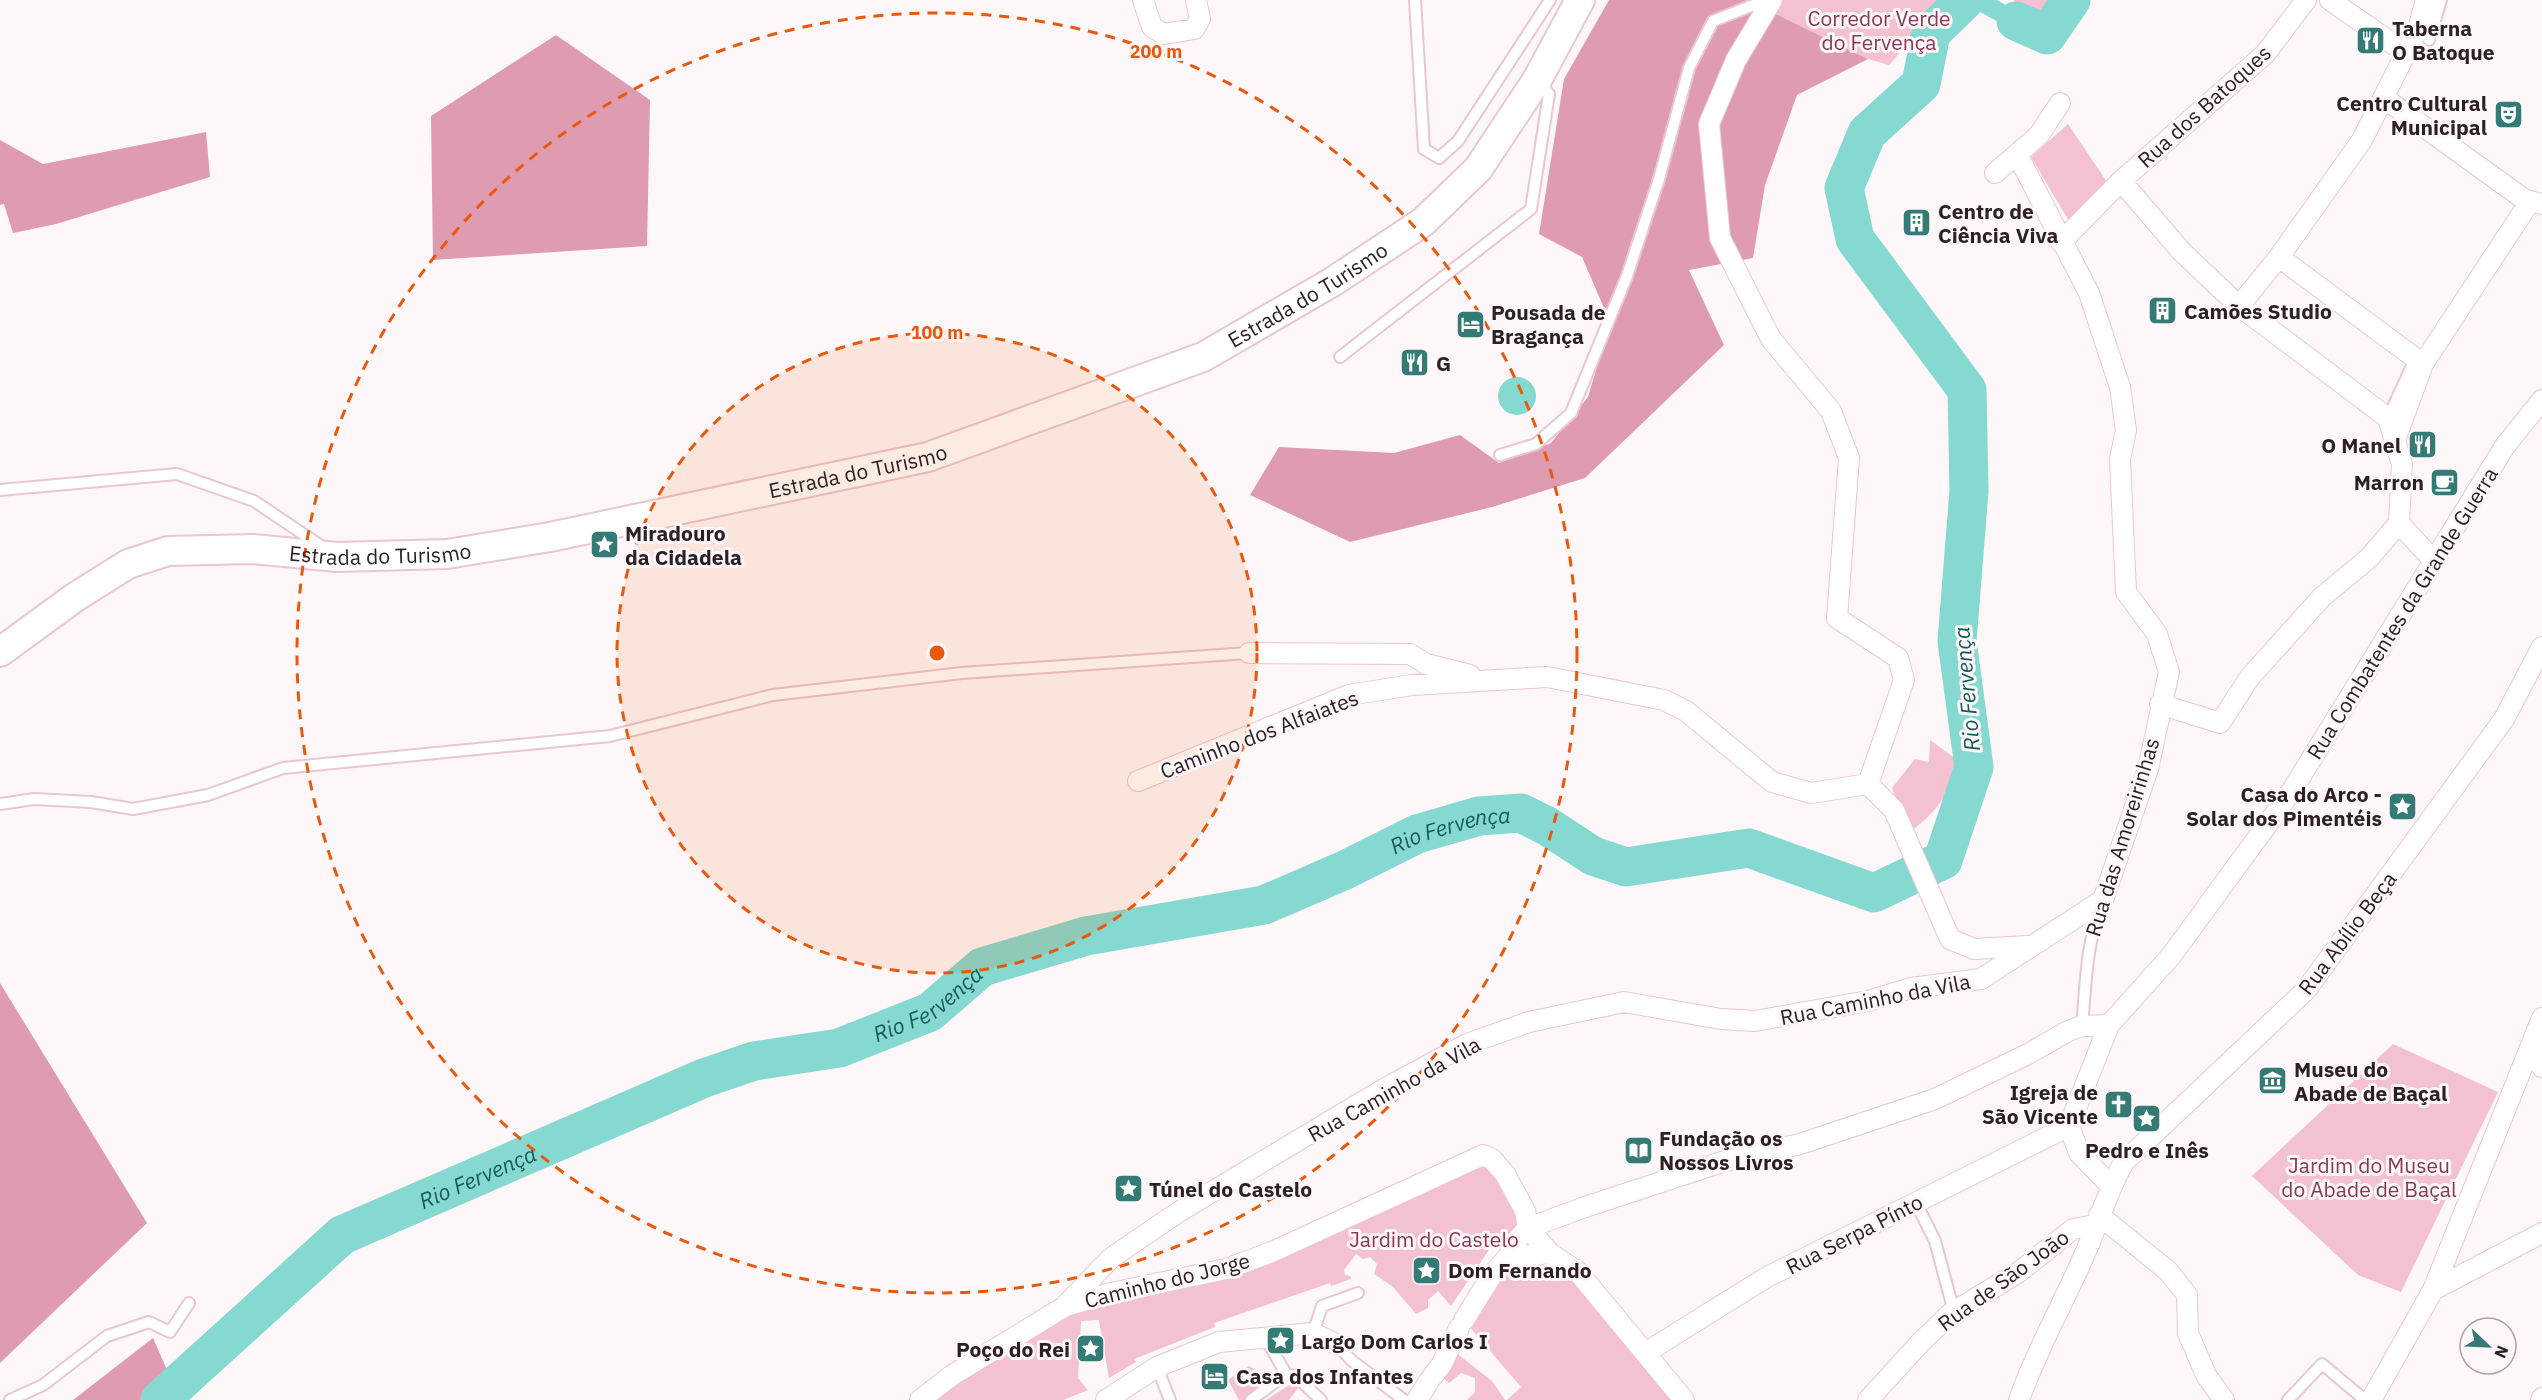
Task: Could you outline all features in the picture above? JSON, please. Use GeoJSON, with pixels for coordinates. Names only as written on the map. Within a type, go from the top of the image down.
{"type":"FeatureCollection","features":[{"type":"Feature","properties":{"kind":"street"},"geometry":{"type":"LineString","coordinates":[[1143,0],[1152,27],[1164,34],[1194,29],[1200,19],[1196,0]]}},
{"type":"Feature","properties":{"kind":"street","name":"Estrada do Turismo"},"geometry":{"type":"LineString","coordinates":[[0,652],[74,598],[128,564],[168,551],[254,549],[337,557],[458,552],[550,537],[788,484],[928,457],[1203,357],[1334,281],[1423,222],[1478,169],[1537,80],[1580,0]]}},
{"type":"Feature","properties":{"kind":"street"},"geometry":{"type":"LineString","coordinates":[[1772,0],[1736,60],[1709,124],[1720,238],[1771,339],[1831,411],[1849,458],[1837,618],[1898,658],[1904,680],[1868,784],[1894,810],[1950,939],[1974,950],[2028,946]]}},
{"type":"Feature","properties":{"kind":"street","name":"Rua dos Batoques"},"geometry":{"type":"LineString","coordinates":[[2061,242],[2121,181],[2265,54],[2306,0]]}},
{"type":"Feature","properties":{"kind":"street"},"geometry":{"type":"LineString","coordinates":[[2330,0],[2406,53]]}},
{"type":"Feature","properties":{"kind":"street"},"geometry":{"type":"LineString","coordinates":[[2239,306],[2279,257],[2362,140],[2418,29],[2426,0]]}},
{"type":"Feature","properties":{"kind":"street"},"geometry":{"type":"LineString","coordinates":[[2384,98],[2535,204],[2417,366],[2394,443]]}},
{"type":"Feature","properties":{"kind":"street"},"geometry":{"type":"LineString","coordinates":[[1995,173],[2039,135],[2060,103]]}},
{"type":"Feature","properties":{"kind":"street","name":"Rua das Amoreirinhas"},"geometry":{"type":"LineString","coordinates":[[2017,154],[2089,293],[2120,387],[2126,430],[2120,459],[2126,592],[2157,634],[2169,672],[2160,704],[2148,769],[2103,900]]}},
{"type":"Feature","properties":{"kind":"street"},"geometry":{"type":"LineString","coordinates":[[2121,181],[2182,252],[2239,306],[2388,418],[2402,464],[2399,523],[2369,558],[2322,597],[2280,643],[2250,677],[2220,723],[2160,704]]}},
{"type":"Feature","properties":{"kind":"street"},"geometry":{"type":"LineString","coordinates":[[2279,257],[2417,366]]}},
{"type":"Feature","properties":{"kind":"street"},"geometry":{"type":"LineString","coordinates":[[2089,293],[2111,315]]}},
{"type":"Feature","properties":{"kind":"street","name":"Rua Combatentes da Grande Guerra"},"geometry":{"type":"LineString","coordinates":[[2109,1025],[2171,956],[2291,792],[2505,446],[2542,400]]}},
{"type":"Feature","properties":{"kind":"street"},"geometry":{"type":"LineString","coordinates":[[2399,523],[2434,561]]}},
{"type":"Feature","properties":{"kind":"street","name":"Rua Abílio Beça"},"geometry":{"type":"LineString","coordinates":[[2019,1400],[2033,1360],[2068,1292],[2110,1185],[2124,1162],[2306,990],[2504,719],[2541,650]]}},
{"type":"Feature","properties":{"kind":"street"},"geometry":{"type":"LineString","coordinates":[[1249,653],[1410,654],[1426,664],[1488,680]]}},
{"type":"Feature","properties":{"kind":"street","name":"Caminho dos Alfaiates"},"geometry":{"type":"LineString","coordinates":[[1138,781],[1349,694],[1412,685],[1547,676],[1664,700],[1686,711],[1733,748],[1745,763],[1773,782],[1811,793],[1868,784]]}},
{"type":"Feature","properties":{"kind":"street","name":"Rua Caminho da Vila"},"geometry":{"type":"LineString","coordinates":[[1064,1306],[1111,1258],[1160,1224],[1384,1089],[1467,1044],[1529,1023],[1624,1002],[1721,1019],[1755,1022],[1868,1001],[1911,988],[1981,979],[2028,946],[2103,900]]}},
{"type":"Feature","properties":{"kind":"street"},"geometry":{"type":"LineString","coordinates":[[2371,1400],[2433,1290],[2542,1018]]}},
{"type":"Feature","properties":{"kind":"street"},"geometry":{"type":"LineString","coordinates":[[1417,1400],[1442,1364],[1462,1324],[1497,1268],[1508,1257],[1516,1241],[1528,1228],[1710,1166],[1800,1144],[1935,1100],[2082,1026],[2109,1025],[2069,1126],[2079,1153],[2110,1185]]}},
{"type":"Feature","properties":{"kind":"street"},"geometry":{"type":"LineString","coordinates":[[2531,1045],[2542,1067]]}},
{"type":"Feature","properties":{"kind":"street","name":"Rua Serpa Pínto"},"geometry":{"type":"LineString","coordinates":[[1645,1353],[1767,1277],[2069,1126]]}},
{"type":"Feature","properties":{"kind":"street","name":"Caminho do Jorge"},"geometry":{"type":"LineString","coordinates":[[1064,1306],[1107,1294],[1226,1269],[1272,1252],[1484,1155],[1492,1159],[1505,1174],[1525,1211],[1528,1228]]}},
{"type":"Feature","properties":{"kind":"street"},"geometry":{"type":"LineString","coordinates":[[2097,1220],[2168,1271],[2187,1295],[2188,1334],[2206,1374],[2224,1400]]}},
{"type":"Feature","properties":{"kind":"street","name":"Rua de São João"},"geometry":{"type":"LineString","coordinates":[[1869,1400],[1920,1343],[1954,1312],[2019,1272],[2073,1229],[2097,1220]]}},
{"type":"Feature","properties":{"kind":"street"},"geometry":{"type":"LineString","coordinates":[[1528,1228],[1550,1253],[1578,1272],[1684,1400]]}},
{"type":"Feature","properties":{"kind":"street"},"geometry":{"type":"LineString","coordinates":[[2433,1290],[2542,1233]]}},
{"type":"Feature","properties":{"kind":"street"},"geometry":{"type":"LineString","coordinates":[[1508,1257],[1550,1253]]}},
{"type":"Feature","properties":{"kind":"street"},"geometry":{"type":"LineString","coordinates":[[920,1400],[951,1376],[1064,1306]]}},
{"type":"Feature","properties":{"kind":"street"},"geometry":{"type":"LineString","coordinates":[[1106,1400],[1157,1367],[1219,1342],[1313,1333],[1338,1345]]}},
{"type":"Feature","properties":{"kind":"street"},"geometry":{"type":"LineString","coordinates":[[2206,1374],[2211,1400]]}},
{"type":"Feature","properties":{"kind":"lane"},"geometry":{"type":"LineString","coordinates":[[1415,0],[1424,149],[1439,158],[1458,141],[1550,0]]}},
{"type":"Feature","properties":{"kind":"lane"},"geometry":{"type":"LineString","coordinates":[[1500,455],[1536,444],[1571,414],[1627,276],[1659,179],[1689,68],[1713,21],[1766,0]]}},
{"type":"Feature","properties":{"kind":"lane"},"geometry":{"type":"LineString","coordinates":[[2429,40],[2442,0]]}},
{"type":"Feature","properties":{"kind":"lane"},"geometry":{"type":"LineString","coordinates":[[1340,357],[1531,208],[1549,94],[1537,80]]}},
{"type":"Feature","properties":{"kind":"lane"},"geometry":{"type":"LineString","coordinates":[[2388,418],[2417,366]]}},
{"type":"Feature","properties":{"kind":"lane"},"geometry":{"type":"LineString","coordinates":[[0,490],[177,474],[254,501],[337,557]]}},
{"type":"Feature","properties":{"kind":"lane"},"geometry":{"type":"LineString","coordinates":[[0,804],[34,799],[91,802],[134,809],[208,795],[283,768],[610,736],[773,695],[962,673],[1249,653]]}},
{"type":"Feature","properties":{"kind":"lane","name":"Rua das Amoreirinhas"},"geometry":{"type":"LineString","coordinates":[[2082,1026],[2091,933],[2103,900]]}},
{"type":"Feature","properties":{"kind":"lane"},"geometry":{"type":"LineString","coordinates":[[1916,1203],[1935,1241],[1954,1312]]}},
{"type":"Feature","properties":{"kind":"lane"},"geometry":{"type":"LineString","coordinates":[[1313,1333],[1323,1306],[1358,1293]]}},
{"type":"Feature","properties":{"kind":"lane"},"geometry":{"type":"LineString","coordinates":[[10,1400],[43,1385],[106,1336],[149,1322],[170,1332],[189,1303]]}},
{"type":"Feature","properties":{"kind":"lane"},"geometry":{"type":"LineString","coordinates":[[1266,1339],[1286,1374],[1298,1377],[1321,1400]]}},
{"type":"Feature","properties":{"kind":"lane"},"geometry":{"type":"LineString","coordinates":[[1338,1345],[1351,1360],[1404,1400]]}},
{"type":"Feature","properties":{"kind":"lane"},"geometry":{"type":"LineString","coordinates":[[2288,1400],[2322,1364],[2365,1400]]}},
{"type":"Feature","properties":{"kind":"lane"},"geometry":{"type":"LineString","coordinates":[[1157,1367],[1170,1400]]}},
{"type":"Feature","properties":{"kind":"lane"},"geometry":{"type":"LineString","coordinates":[[1256,1398],[1286,1374]]}},
{"type":"Feature","properties":{"kind":"green space","name":"Corredor Verde do Fervença"},"geometry":{"type":"Polygon","coordinates":[[[1747,0],[1946,0],[1889,65],[1868,59],[1747,0]]]}},
{"type":"Feature","properties":{"kind":"green space"},"geometry":{"type":"Polygon","coordinates":[[[2013,0],[2055,0],[2041,20],[2013,0]]]}},
{"type":"Feature","properties":{"kind":"green space"},"geometry":{"type":"Polygon","coordinates":[[[2068,124],[2107,182],[2069,221],[2031,157],[2068,124]]]}},
{"type":"Feature","properties":{"kind":"green space"},"geometry":{"type":"Polygon","coordinates":[[[1930,740],[1956,759],[1950,783],[1941,802],[1909,833],[1892,788],[1915,759],[1929,762],[1930,740]]]}},
{"type":"Feature","properties":{"kind":"green space","name":"Jardim do Museu do Abade de Baçal"},"geometry":{"type":"Polygon","coordinates":[[[2393,1044],[2498,1092],[2401,1292],[2358,1275],[2252,1176],[2393,1044]]]}},
{"type":"Feature","properties":{"kind":"green space"},"geometry":{"type":"Polygon","coordinates":[[[1480,1162],[1499,1174],[1519,1214],[1515,1231],[1491,1247],[1451,1306],[1438,1291],[1428,1300],[1428,1308],[1416,1314],[1393,1287],[1374,1274],[1377,1264],[1370,1257],[1363,1259],[1356,1254],[1344,1270],[1345,1275],[1350,1276],[1351,1279],[1331,1286],[1330,1283],[1214,1323],[1215,1327],[1134,1359],[1136,1362],[1109,1378],[1099,1320],[1081,1321],[1078,1378],[1088,1390],[1063,1400],[932,1400],[954,1382],[1057,1320],[1138,1295],[1480,1162]]]}},
{"type":"Feature","properties":{"kind":"green space","name":"Jardim do Castelo"},"geometry":{"type":"Polygon","coordinates":[[[1525,1265],[1550,1269],[1572,1281],[1671,1400],[1507,1400],[1521,1387],[1467,1324],[1499,1281],[1506,1274],[1525,1265]]]}},
{"type":"Feature","properties":{"kind":"green space"},"geometry":{"type":"Polygon","coordinates":[[[1455,1352],[1492,1381],[1505,1400],[1467,1400],[1475,1392],[1475,1378],[1461,1373],[1449,1383],[1442,1377],[1455,1352]]]}},
{"type":"Feature","properties":{"kind":"green space"},"geometry":{"type":"Polygon","coordinates":[[[1249,1366],[1268,1379],[1246,1400],[1239,1400],[1228,1380],[1249,1366]]]}},
{"type":"Feature","properties":{"kind":"green space"},"geometry":{"type":"Polygon","coordinates":[[[1295,1381],[1300,1385],[1289,1400],[1266,1400],[1295,1381]]]}},
{"type":"Feature","properties":{"kind":"shaded area"},"geometry":{"type":"Polygon","coordinates":[[[1609,0],[1747,0],[1868,59],[1797,95],[1765,185],[1753,258],[1689,270],[1724,345],[1585,478],[1492,507],[1350,542],[1250,495],[1279,447],[1394,453],[1460,435],[1499,463],[1551,443],[1588,397],[1610,322],[1582,257],[1539,234],[1564,79],[1609,0]]]}},
{"type":"Feature","properties":{"kind":"shaded area"},"geometry":{"type":"Polygon","coordinates":[[[556,35],[650,100],[647,246],[433,260],[431,116],[556,35]]]}},
{"type":"Feature","properties":{"kind":"shaded area"},"geometry":{"type":"Polygon","coordinates":[[[206,132],[210,177],[56,224],[13,233],[4,204],[0,205],[0,140],[43,164],[206,132]]]}},
{"type":"Feature","properties":{"kind":"shaded area"},"geometry":{"type":"Polygon","coordinates":[[[0,983],[147,1223],[0,1363],[0,983]]]}},
{"type":"Feature","properties":{"kind":"shaded area"},"geometry":{"type":"Polygon","coordinates":[[[153,1338],[180,1400],[73,1400],[153,1338]]]}},
{"type":"Feature","properties":{"kind":"water"},"geometry":{"type":"Polygon","coordinates":[[[1949,0],[1997,0],[2033,21],[2049,21],[2050,16],[2063,22],[2043,46],[1969,6],[1941,36],[1927,25],[1949,0]]]}},
{"type":"Feature","properties":{"kind":"water"},"geometry":{"type":"Polygon","coordinates":[[[1517,377],[1530,383],[1536,396],[1530,409],[1517,415],[1504,409],[1498,396],[1504,383],[1517,377]]]}},
{"type":"Feature","properties":{"kind":"waterway","name":"Rio Fervença"},"geometry":{"type":"LineString","coordinates":[[160,1400],[342,1235],[704,1078],[754,1061],[839,1048],[930,1012],[982,967],[1086,936],[1264,905],[1345,870],[1417,834],[1479,816],[1521,813],[1547,826],[1593,856],[1626,867],[1749,848],[1874,893],[1943,860],[1974,767],[1957,641],[1969,491],[1967,390],[1855,239],[1844,188],[1867,133],[1921,84],[1931,33],[1965,0]]}},
{"type":"Feature","properties":{"kind":"waterway","name":"Rio Fervença"},"geometry":{"type":"LineString","coordinates":[[2016,21],[2047,35],[2071,0]]}},
{"type":"Feature","properties":{"kind":"place","name":"Taberna O Batoque"},"geometry":{"type":"Point","coordinates":[2371,40]}},
{"type":"Feature","properties":{"kind":"place","name":"Centro Cultural Municipal"},"geometry":{"type":"Point","coordinates":[2508,115]}},
{"type":"Feature","properties":{"kind":"place","name":"Centro de Ciência Viva"},"geometry":{"type":"Point","coordinates":[1917,223]}},
{"type":"Feature","properties":{"kind":"place","name":"Camões Studio"},"geometry":{"type":"Point","coordinates":[2163,311]}},
{"type":"Feature","properties":{"kind":"place","name":"Pousada de Bragança"},"geometry":{"type":"Point","coordinates":[1470,324]}},
{"type":"Feature","properties":{"kind":"place","name":"G"},"geometry":{"type":"Point","coordinates":[1415,363]}},
{"type":"Feature","properties":{"kind":"place","name":"O Manel"},"geometry":{"type":"Point","coordinates":[2422,445]}},
{"type":"Feature","properties":{"kind":"place","name":"Marron"},"geometry":{"type":"Point","coordinates":[2445,482]}},
{"type":"Feature","properties":{"kind":"place","name":"Miradouro da Cidadela"},"geometry":{"type":"Point","coordinates":[604,545]}},
{"type":"Feature","properties":{"kind":"place","name":"Casa do Arco - Solar dos Pimentéis"},"geometry":{"type":"Point","coordinates":[2403,806]}},
{"type":"Feature","properties":{"kind":"place","name":"Museu do Abade de Baçal"},"geometry":{"type":"Point","coordinates":[2273,1081]}},
{"type":"Feature","properties":{"kind":"place","name":"Igreja de São Vicente"},"geometry":{"type":"Point","coordinates":[2119,1104]}},
{"type":"Feature","properties":{"kind":"place","name":"Pedro e Inês"},"geometry":{"type":"Point","coordinates":[2147,1119]}},
{"type":"Feature","properties":{"kind":"place","name":"Fundação os Nossos Livros"},"geometry":{"type":"Point","coordinates":[1638,1150]}},
{"type":"Feature","properties":{"kind":"place","name":"Túnel do Castelo"},"geometry":{"type":"Point","coordinates":[1128,1189]}},
{"type":"Feature","properties":{"kind":"place","name":"Dom Fernando"},"geometry":{"type":"Point","coordinates":[1427,1270]}},
{"type":"Feature","properties":{"kind":"place","name":"Largo Dom Carlos I"},"geometry":{"type":"Point","coordinates":[1280,1341]}},
{"type":"Feature","properties":{"kind":"place","name":"Poço do Rei"},"geometry":{"type":"Point","coordinates":[1091,1349]}},
{"type":"Feature","properties":{"kind":"place","name":"Casa dos Infantes"},"geometry":{"type":"Point","coordinates":[1215,1376]}}]}
